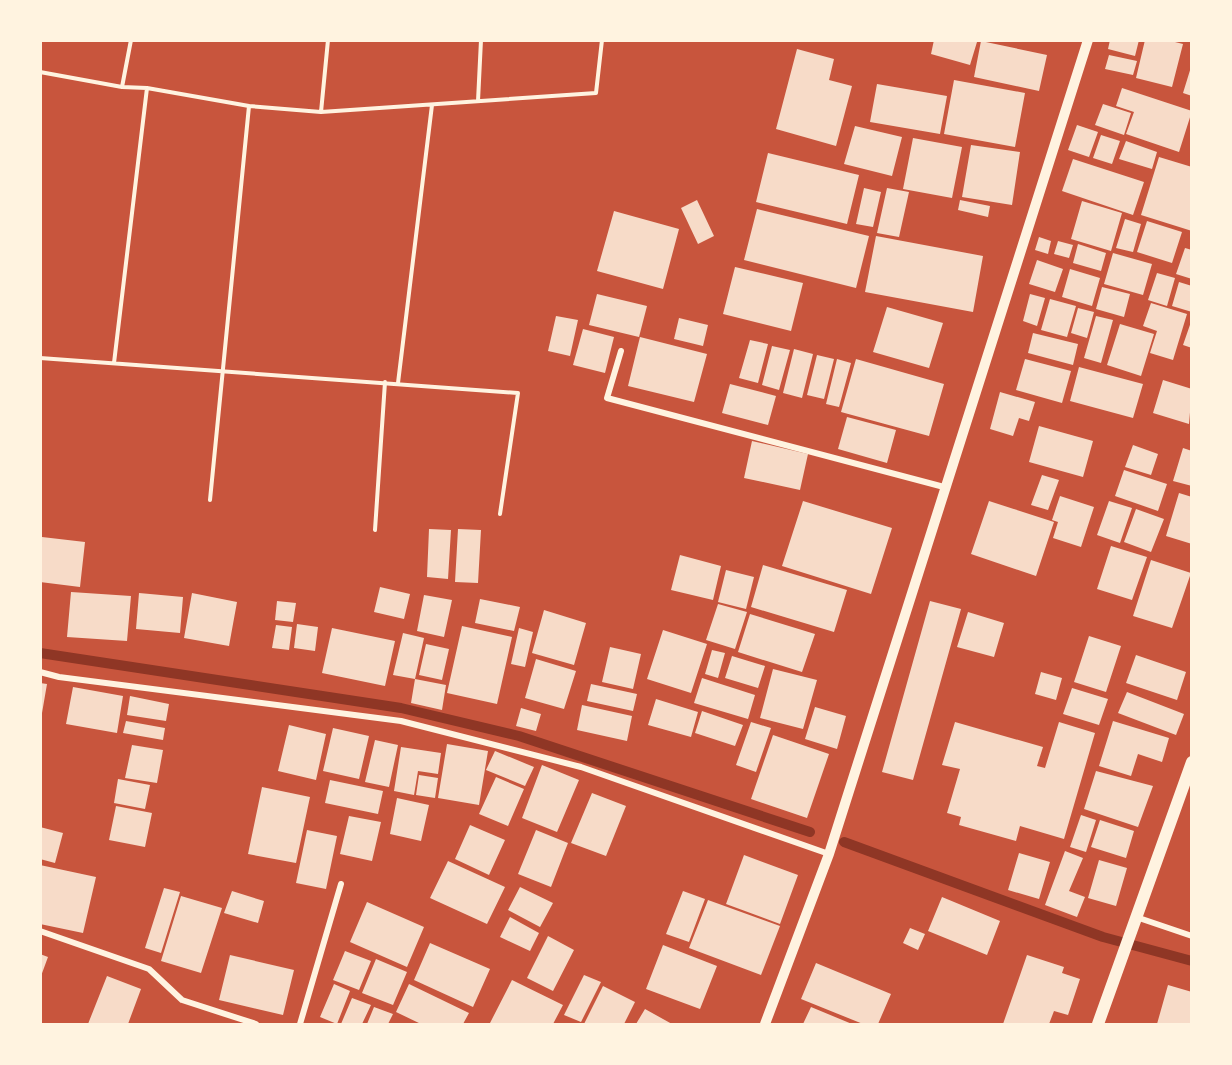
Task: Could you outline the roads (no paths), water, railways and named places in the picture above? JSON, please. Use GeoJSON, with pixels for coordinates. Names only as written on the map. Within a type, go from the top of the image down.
{"type":"FeatureCollection","features":[{"type":"Feature","properties":{"kind":"main road"},"geometry":{"type":"LineString","coordinates":[[1098,1024],[1191,762]]}},
{"type":"Feature","properties":{"kind":"street"},"geometry":{"type":"LineString","coordinates":[[765,1024],[828,854],[1088,40]]}},
{"type":"Feature","properties":{"kind":"street"},"geometry":{"type":"LineString","coordinates":[[621,351],[607,398],[944,487]]}},
{"type":"Feature","properties":{"kind":"street"},"geometry":{"type":"LineString","coordinates":[[40,672],[401,721],[581,767],[828,854]]}},
{"type":"Feature","properties":{"kind":"street"},"geometry":{"type":"LineString","coordinates":[[300,1024],[341,884]]}},
{"type":"Feature","properties":{"kind":"street"},"geometry":{"type":"LineString","coordinates":[[1136,917],[1191,936]]}},
{"type":"Feature","properties":{"kind":"street"},"geometry":{"type":"LineString","coordinates":[[40,931],[149,969],[182,1000],[256,1024]]}},
{"type":"Feature","properties":{"kind":"waterway"},"geometry":{"type":"LineString","coordinates":[[40,653],[401,708],[519,736],[810,832]]}},
{"type":"Feature","properties":{"kind":"waterway"},"geometry":{"type":"LineString","coordinates":[[844,842],[1103,937],[1192,961]]}}]}
